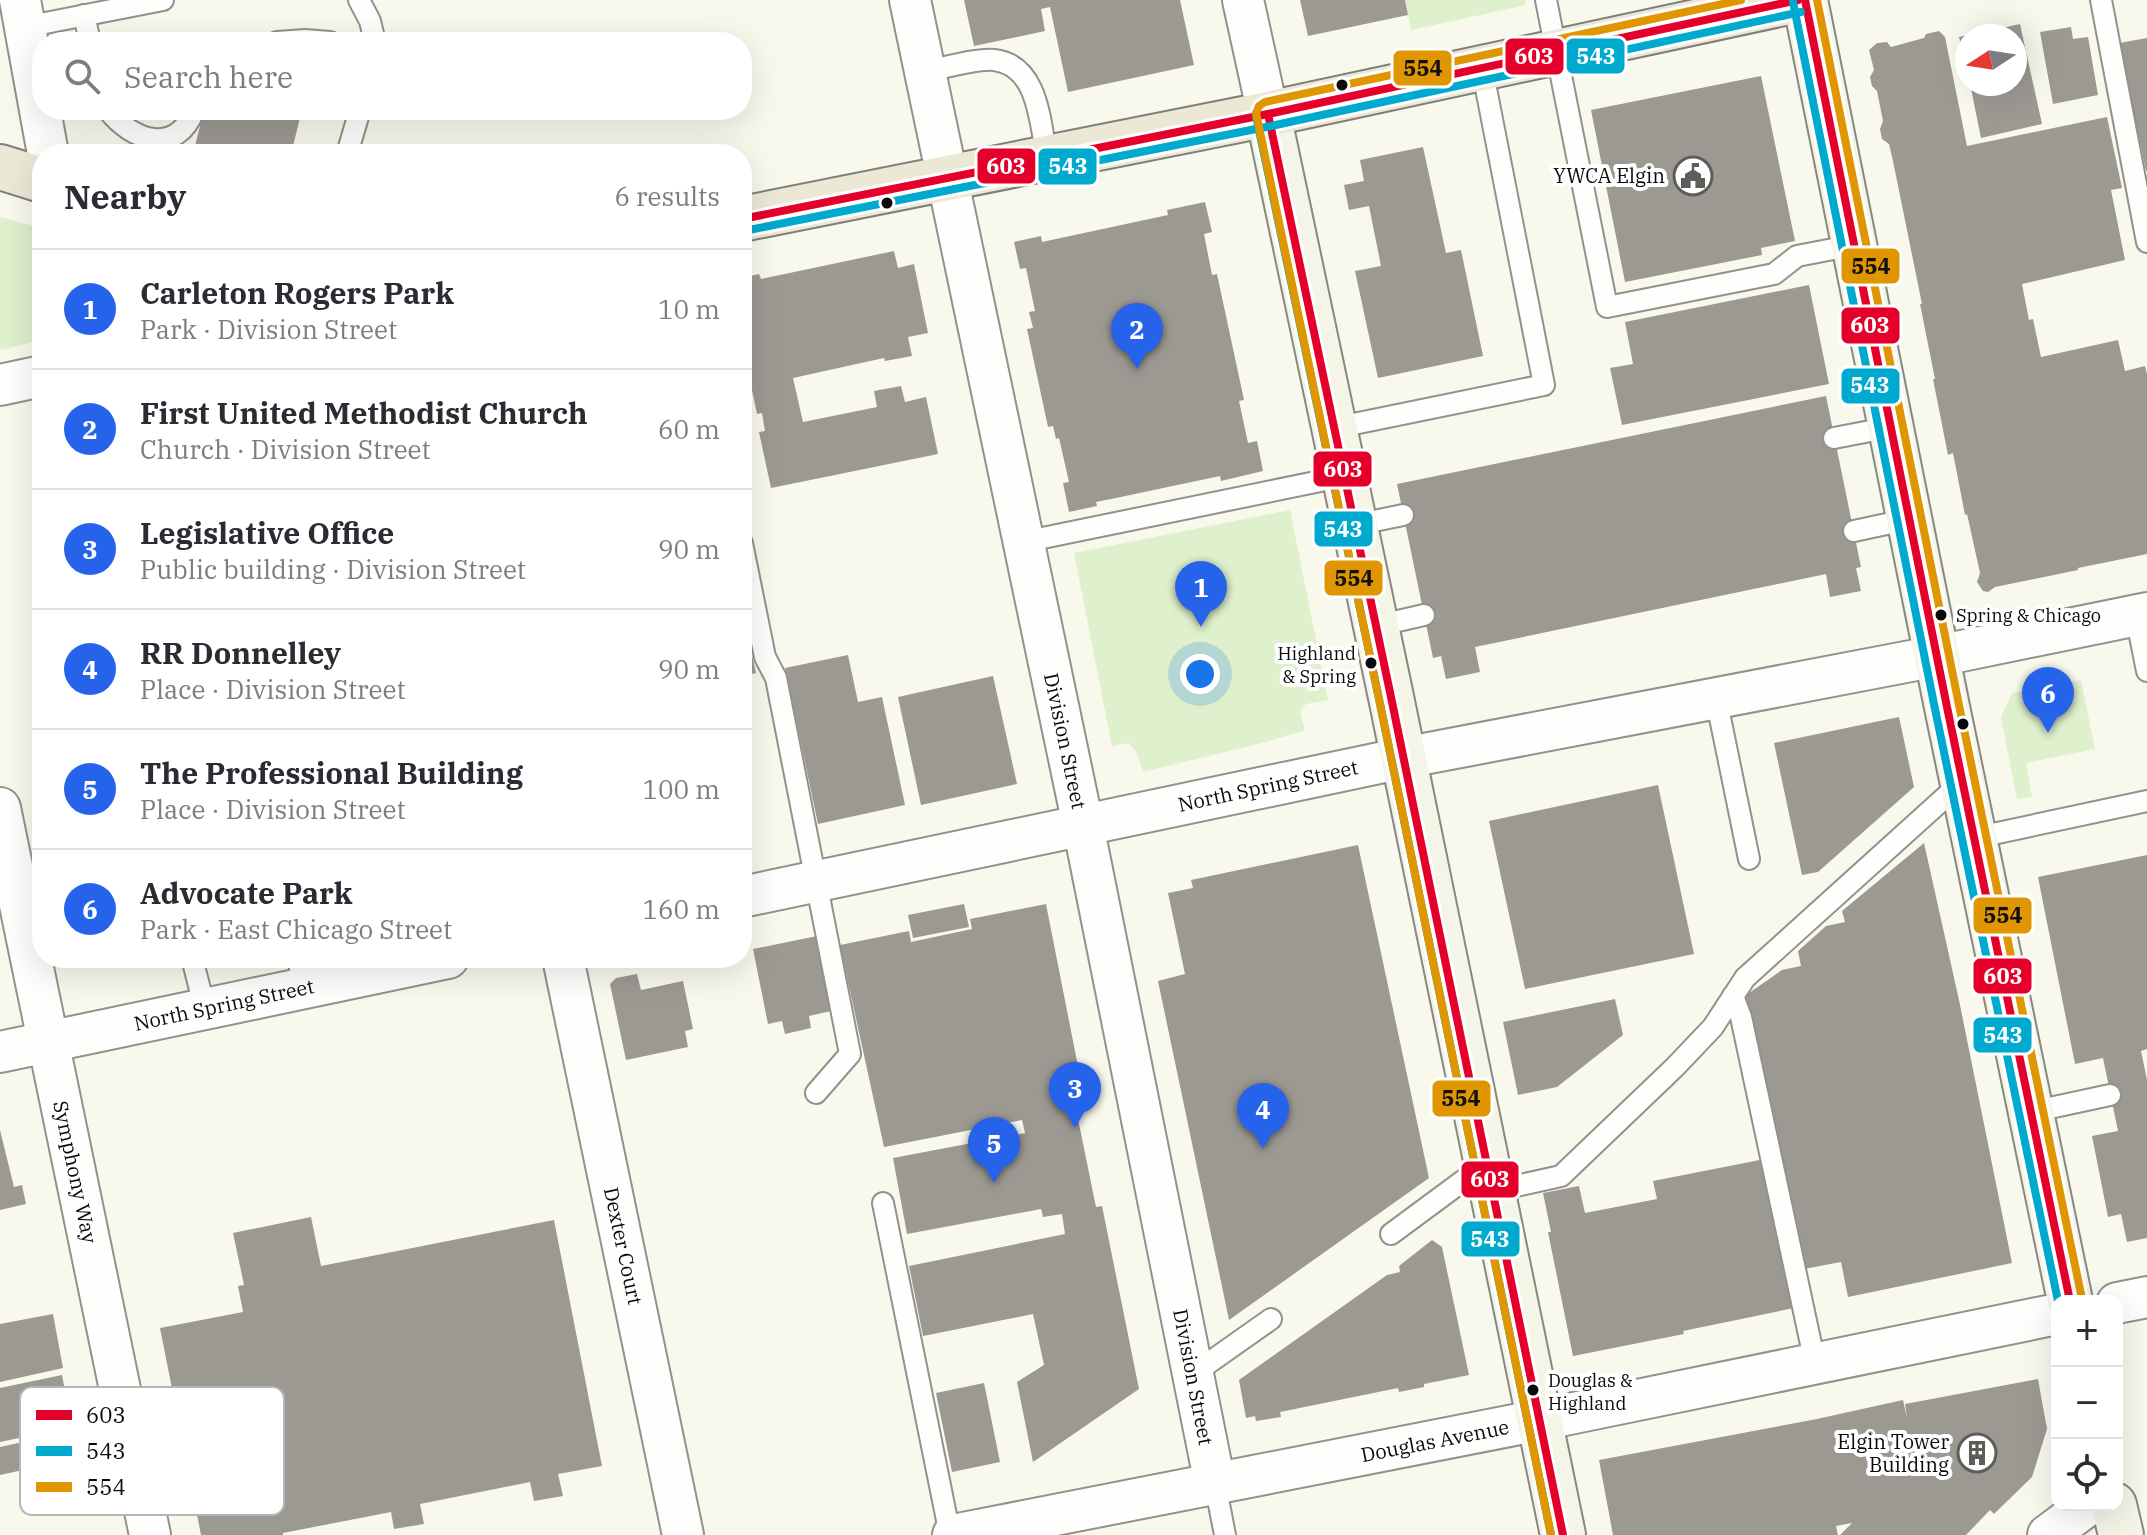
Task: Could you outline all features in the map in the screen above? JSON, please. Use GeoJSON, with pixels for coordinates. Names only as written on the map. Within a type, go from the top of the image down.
{"type":"FeatureCollection","features":[{"type":"Feature","properties":{"kind":"main road"},"geometry":{"type":"LineString","coordinates":[[752,217],[1268,114],[1798,0]]}},
{"type":"Feature","properties":{"kind":"main road"},"geometry":{"type":"LineString","coordinates":[[1805,0],[2069,1295]]}},
{"type":"Feature","properties":{"kind":"main road"},"geometry":{"type":"LineString","coordinates":[[1268,114],[1563,1535]]}},
{"type":"Feature","properties":{"kind":"main road"},"geometry":{"type":"LineString","coordinates":[[0,167],[32,177]]}},
{"type":"Feature","properties":{"kind":"main road"},"geometry":{"type":"LineString","coordinates":[[2115,1511],[2121,1535]]}},
{"type":"Feature","properties":{"kind":"street","name":"Division Street"},"geometry":{"type":"LineString","coordinates":[[910,0],[1083,825],[1215,1484]]}},
{"type":"Feature","properties":{"kind":"street"},"geometry":{"type":"LineString","coordinates":[[1243,0],[1268,114]]}},
{"type":"Feature","properties":{"kind":"street"},"geometry":{"type":"LineString","coordinates":[[23,13],[32,64]]}},
{"type":"Feature","properties":{"kind":"street"},"geometry":{"type":"LineString","coordinates":[[42,120],[46,144]]}},
{"type":"Feature","properties":{"kind":"street"},"geometry":{"type":"LineString","coordinates":[[0,385],[32,378]]}},
{"type":"Feature","properties":{"kind":"street","name":"North Spring Street"},"geometry":{"type":"LineString","coordinates":[[752,895],[1403,758],[2142,614]]}},
{"type":"Feature","properties":{"kind":"street","name":"Symphony Way"},"geometry":{"type":"LineString","coordinates":[[0,808],[32,964]]}},
{"type":"Feature","properties":{"kind":"street","name":"Symphony Way"},"geometry":{"type":"LineString","coordinates":[[33,968],[119,1387]]}},
{"type":"Feature","properties":{"kind":"street","name":"North Spring Street"},"geometry":{"type":"LineString","coordinates":[[0,1052],[205,1009],[301,973],[350,968]]}},
{"type":"Feature","properties":{"kind":"street","name":"Dexter Court"},"geometry":{"type":"LineString","coordinates":[[565,968],[683,1535]]}},
{"type":"Feature","properties":{"kind":"street"},"geometry":{"type":"LineString","coordinates":[[2123,1302],[2147,1297]]}},
{"type":"Feature","properties":{"kind":"street","name":"Douglas Avenue"},"geometry":{"type":"LineString","coordinates":[[951,1535],[1540,1420],[2051,1315]]}},
{"type":"Feature","properties":{"kind":"street"},"geometry":{"type":"LineString","coordinates":[[2048,1535],[2080,1511]]}},
{"type":"Feature","properties":{"kind":"street","name":"Symphony Way"},"geometry":{"type":"LineString","coordinates":[[146,1515],[150,1535]]}},
{"type":"Feature","properties":{"kind":"lane"},"geometry":{"type":"LineString","coordinates":[[23,13],[84,15],[163,0]]}},
{"type":"Feature","properties":{"kind":"lane"},"geometry":{"type":"LineString","coordinates":[[359,0],[373,32]]}},
{"type":"Feature","properties":{"kind":"lane"},"geometry":{"type":"LineString","coordinates":[[1546,0],[1607,307],[1774,274],[1797,256],[1854,245]]}},
{"type":"Feature","properties":{"kind":"lane"},"geometry":{"type":"LineString","coordinates":[[2101,0],[2147,242]]}},
{"type":"Feature","properties":{"kind":"lane"},"geometry":{"type":"LineString","coordinates":[[84,15],[88,32]]}},
{"type":"Feature","properties":{"kind":"lane"},"geometry":{"type":"LineString","coordinates":[[925,72],[989,60],[1003,62],[1017,70],[1033,92],[1047,158]]}},
{"type":"Feature","properties":{"kind":"lane"},"geometry":{"type":"LineString","coordinates":[[1334,428],[1544,385],[1482,68]]}},
{"type":"Feature","properties":{"kind":"lane"},"geometry":{"type":"LineString","coordinates":[[117,120],[135,135],[156,139],[180,132],[190,120]]}},
{"type":"Feature","properties":{"kind":"lane"},"geometry":{"type":"LineString","coordinates":[[350,144],[357,120]]}},
{"type":"Feature","properties":{"kind":"lane"},"geometry":{"type":"LineString","coordinates":[[1834,438],[1891,427]]}},
{"type":"Feature","properties":{"kind":"lane"},"geometry":{"type":"LineString","coordinates":[[1023,542],[1345,476]]}},
{"type":"Feature","properties":{"kind":"lane"},"geometry":{"type":"LineString","coordinates":[[1355,525],[1403,515]]}},
{"type":"Feature","properties":{"kind":"lane"},"geometry":{"type":"LineString","coordinates":[[1854,531],[1910,519]]}},
{"type":"Feature","properties":{"kind":"lane"},"geometry":{"type":"LineString","coordinates":[[752,593],[765,657],[776,678],[850,1054],[816,1093]]}},
{"type":"Feature","properties":{"kind":"lane"},"geometry":{"type":"LineString","coordinates":[[2142,614],[2147,671]]}},
{"type":"Feature","properties":{"kind":"lane"},"geometry":{"type":"LineString","coordinates":[[1376,626],[1424,615]]}},
{"type":"Feature","properties":{"kind":"lane"},"geometry":{"type":"LineString","coordinates":[[1716,698],[1749,859]]}},
{"type":"Feature","properties":{"kind":"lane"},"geometry":{"type":"LineString","coordinates":[[1391,1234],[1490,1177],[1561,1176],[1713,1027],[1745,978],[1962,782]]}},
{"type":"Feature","properties":{"kind":"lane"},"geometry":{"type":"LineString","coordinates":[[1974,838],[2147,801]]}},
{"type":"Feature","properties":{"kind":"lane"},"geometry":{"type":"LineString","coordinates":[[195,968],[205,1009]]}},
{"type":"Feature","properties":{"kind":"lane"},"geometry":{"type":"LineString","coordinates":[[1733,996],[1741,1017],[1815,1363]]}},
{"type":"Feature","properties":{"kind":"lane"},"geometry":{"type":"LineString","coordinates":[[2031,1112],[2110,1095]]}},
{"type":"Feature","properties":{"kind":"lane"},"geometry":{"type":"LineString","coordinates":[[883,1203],[951,1535]]}},
{"type":"Feature","properties":{"kind":"lane"},"geometry":{"type":"LineString","coordinates":[[1193,1374],[1271,1319]]}},
{"type":"Feature","properties":{"kind":"lane"},"geometry":{"type":"LineString","coordinates":[[1215,1484],[1225,1535]]}},
{"type":"Feature","properties":{"kind":"green space"},"geometry":{"type":"Polygon","coordinates":[[[1405,0],[1525,0],[1526,5],[1411,30],[1405,0]]]}},
{"type":"Feature","properties":{"kind":"green space"},"geometry":{"type":"Polygon","coordinates":[[[0,217],[32,225],[32,342],[0,350],[0,217]]]}},
{"type":"Feature","properties":{"kind":"green space"},"geometry":{"type":"Polygon","coordinates":[[[1290,510],[1328,700],[1306,704],[1300,712],[1305,730],[1143,772],[1136,753],[1128,743],[1112,746],[1074,553],[1290,510]]]}},
{"type":"Feature","properties":{"kind":"green space"},"geometry":{"type":"Polygon","coordinates":[[[2081,680],[2095,749],[2026,763],[2032,797],[2017,799],[2001,717],[2012,693],[2081,680]]]}},
{"type":"Feature","properties":{"kind":"building"},"geometry":{"type":"Polygon","coordinates":[[[964,0],[1180,0],[1194,65],[1068,92],[1050,7],[1041,9],[1045,31],[974,46],[964,0]]]}},
{"type":"Feature","properties":{"kind":"building"},"geometry":{"type":"Polygon","coordinates":[[[1300,0],[1405,0],[1408,15],[1308,36],[1300,0]]]}},
{"type":"Feature","properties":{"kind":"building"},"geometry":{"type":"Polygon","coordinates":[[[2071,27],[2073,39],[2088,37],[2098,95],[2053,104],[2040,32],[2071,27]]]}},
{"type":"Feature","properties":{"kind":"building"},"geometry":{"type":"Polygon","coordinates":[[[1939,31],[1945,37],[1967,146],[2107,117],[2122,188],[2111,190],[2125,260],[2022,284],[2041,357],[2118,340],[2125,371],[2145,366],[2147,554],[1995,587],[1988,592],[1983,591],[1977,582],[1980,573],[1953,453],[1948,455],[1893,161],[1889,144],[1882,139],[1880,129],[1883,121],[1877,91],[1870,77],[1874,70],[1869,50],[1877,43],[1887,42],[1891,47],[1924,38],[1926,34],[1939,31]]]}},
{"type":"Feature","properties":{"kind":"building"},"geometry":{"type":"Polygon","coordinates":[[[2147,38],[2147,171],[2146,171],[2119,43],[2147,38]]]}},
{"type":"Feature","properties":{"kind":"building"},"geometry":{"type":"Polygon","coordinates":[[[2027,56],[2042,124],[1981,138],[1972,96],[2027,96],[2027,56]]]}},
{"type":"Feature","properties":{"kind":"building","name":"YWCA Elgin"},"geometry":{"type":"Polygon","coordinates":[[[1761,76],[1795,241],[1761,248],[1762,255],[1625,282],[1591,110],[1761,76]]]}},
{"type":"Feature","properties":{"kind":"building"},"geometry":{"type":"Polygon","coordinates":[[[202,120],[300,120],[294,144],[196,144],[202,120]]]}},
{"type":"Feature","properties":{"kind":"building"},"geometry":{"type":"Polygon","coordinates":[[[1423,147],[1446,253],[1461,250],[1483,356],[1378,378],[1355,271],[1381,266],[1369,206],[1349,210],[1344,185],[1364,181],[1360,160],[1423,147]]]}},
{"type":"Feature","properties":{"kind":"building"},"geometry":{"type":"Polygon","coordinates":[[[1205,202],[1212,232],[1204,234],[1212,275],[1217,274],[1244,400],[1239,401],[1248,443],[1257,441],[1263,471],[1221,481],[1220,476],[1096,502],[1097,506],[1069,512],[1063,483],[1069,482],[1059,438],[1056,439],[1053,426],[1048,427],[1027,329],[1033,328],[1029,312],[1035,311],[1026,268],[1020,269],[1014,242],[1041,236],[1042,242],[1168,215],[1167,210],[1205,202]]]}},
{"type":"Feature","properties":{"kind":"building"},"geometry":{"type":"Polygon","coordinates":[[[894,251],[898,268],[914,264],[928,333],[908,337],[912,356],[885,361],[884,358],[793,378],[803,422],[877,407],[874,391],[901,386],[905,402],[926,397],[938,454],[771,488],[759,432],[765,431],[762,413],[757,414],[752,390],[752,276],[759,274],[761,279],[894,251]]]}},
{"type":"Feature","properties":{"kind":"building"},"geometry":{"type":"Polygon","coordinates":[[[1809,285],[1829,384],[1622,425],[1610,368],[1633,364],[1625,322],[1809,285]]]}},
{"type":"Feature","properties":{"kind":"building"},"geometry":{"type":"Polygon","coordinates":[[[1826,396],[1861,567],[1856,568],[1861,591],[1830,597],[1826,574],[1475,647],[1480,672],[1446,679],[1441,656],[1433,658],[1397,484],[1826,396]]]}},
{"type":"Feature","properties":{"kind":"building"},"geometry":{"type":"Polygon","coordinates":[[[848,655],[858,702],[882,697],[905,805],[818,824],[785,668],[848,655]]]}},
{"type":"Feature","properties":{"kind":"building"},"geometry":{"type":"Polygon","coordinates":[[[993,676],[1017,784],[921,805],[898,697],[993,676]]]}},
{"type":"Feature","properties":{"kind":"building"},"geometry":{"type":"Polygon","coordinates":[[[1899,717],[1914,787],[1818,872],[1802,875],[1774,743],[1899,717]]]}},
{"type":"Feature","properties":{"kind":"building"},"geometry":{"type":"Polygon","coordinates":[[[1658,785],[1694,954],[1525,989],[1489,821],[1658,785]]]}},
{"type":"Feature","properties":{"kind":"building"},"geometry":{"type":"Polygon","coordinates":[[[1924,843],[2012,1263],[1848,1297],[1841,1262],[1804,1269],[1746,995],[1782,970],[1801,966],[1798,951],[1826,926],[1845,922],[1842,911],[1924,843]]]}},
{"type":"Feature","properties":{"kind":"building"},"geometry":{"type":"Polygon","coordinates":[[[1358,845],[1429,1178],[1229,1320],[1158,981],[1185,974],[1168,893],[1193,888],[1191,880],[1358,845]]]}},
{"type":"Feature","properties":{"kind":"building"},"geometry":{"type":"Polygon","coordinates":[[[2147,855],[2147,1049],[2141,1051],[2147,1080],[2147,1238],[2127,1242],[2121,1214],[2108,1217],[2092,1136],[2118,1131],[2103,1058],[2075,1064],[2038,877],[2147,855]]]}},
{"type":"Feature","properties":{"kind":"building"},"geometry":{"type":"Polygon","coordinates":[[[964,904],[969,927],[913,938],[908,915],[964,904]]]}},
{"type":"Feature","properties":{"kind":"building"},"geometry":{"type":"Polygon","coordinates":[[[1046,904],[1085,1102],[1075,1104],[1096,1207],[1102,1206],[1139,1389],[1033,1462],[1017,1382],[1044,1365],[1033,1314],[923,1336],[909,1266],[1065,1234],[1062,1214],[1043,1217],[1041,1209],[907,1234],[893,1158],[1025,1133],[1022,1120],[884,1147],[840,945],[909,931],[911,942],[972,929],[970,919],[1046,904]]]}},
{"type":"Feature","properties":{"kind":"building"},"geometry":{"type":"Polygon","coordinates":[[[817,936],[831,1011],[809,1016],[811,1028],[785,1034],[782,1021],[768,1024],[753,949],[817,936]]]}},
{"type":"Feature","properties":{"kind":"building"},"geometry":{"type":"Polygon","coordinates":[[[637,974],[641,990],[683,981],[693,1029],[685,1031],[688,1047],[626,1060],[610,984],[616,978],[637,974]]]}},
{"type":"Feature","properties":{"kind":"building"},"geometry":{"type":"Polygon","coordinates":[[[1615,999],[1623,1035],[1557,1087],[1518,1095],[1503,1022],[1615,999]]]}},
{"type":"Feature","properties":{"kind":"building"},"geometry":{"type":"Polygon","coordinates":[[[0,1130],[14,1187],[22,1185],[26,1204],[0,1210],[0,1130]]]}},
{"type":"Feature","properties":{"kind":"building"},"geometry":{"type":"Polygon","coordinates":[[[1765,1159],[1794,1308],[1573,1356],[1543,1193],[1579,1186],[1585,1213],[1657,1199],[1653,1181],[1765,1159]]]}},
{"type":"Feature","properties":{"kind":"building"},"geometry":{"type":"Polygon","coordinates":[[[311,1217],[321,1266],[554,1220],[602,1466],[558,1474],[563,1496],[534,1501],[530,1482],[420,1504],[424,1524],[394,1529],[391,1512],[283,1535],[201,1535],[197,1515],[284,1515],[284,1387],[172,1387],[160,1328],[243,1312],[238,1286],[244,1285],[233,1233],[311,1217]]]}},
{"type":"Feature","properties":{"kind":"building"},"geometry":{"type":"Polygon","coordinates":[[[1432,1240],[1442,1247],[1469,1375],[1399,1392],[1398,1388],[1280,1412],[1281,1417],[1256,1421],[1255,1416],[1246,1418],[1239,1380],[1387,1275],[1400,1272],[1399,1266],[1432,1240]]]}},
{"type":"Feature","properties":{"kind":"building"},"geometry":{"type":"Polygon","coordinates":[[[53,1314],[63,1368],[0,1382],[0,1324],[53,1314]]]}},
{"type":"Feature","properties":{"kind":"building"},"geometry":{"type":"Polygon","coordinates":[[[62,1375],[64,1387],[20,1387],[20,1438],[0,1442],[0,1388],[62,1375]]]}},
{"type":"Feature","properties":{"kind":"building"},"geometry":{"type":"Polygon","coordinates":[[[2038,1379],[2047,1429],[2032,1477],[1994,1514],[1990,1510],[1966,1535],[1840,1535],[1852,1523],[1836,1526],[1838,1535],[1613,1535],[1599,1460],[1903,1400],[1907,1419],[1905,1404],[2038,1379]]]}},
{"type":"Feature","properties":{"kind":"building"},"geometry":{"type":"Polygon","coordinates":[[[984,1383],[1000,1462],[952,1472],[936,1393],[984,1383]]]}},
{"type":"Feature","properties":{"kind":"building"},"geometry":{"type":"Polygon","coordinates":[[[20,1443],[20,1471],[0,1475],[0,1447],[20,1443]]]}},
{"type":"Feature","properties":{"kind":"transit line","name":"554"},"geometry":{"type":"LineString","coordinates":[[1551,1535],[1256,113],[1265,102],[1741,0]]}},
{"type":"Feature","properties":{"kind":"transit line","name":"603"},"geometry":{"type":"LineString","coordinates":[[752,217],[1268,114],[1798,0]]}},
{"type":"Feature","properties":{"kind":"transit line","name":"603"},"geometry":{"type":"LineString","coordinates":[[1805,0],[2069,1295]]}},
{"type":"Feature","properties":{"kind":"transit line","name":"554"},"geometry":{"type":"LineString","coordinates":[[1817,0],[2081,1295]]}},
{"type":"Feature","properties":{"kind":"transit line","name":"543"},"geometry":{"type":"LineString","coordinates":[[1793,2],[2057,1295]]}},
{"type":"Feature","properties":{"kind":"transit line","name":"543"},"geometry":{"type":"LineString","coordinates":[[752,229],[1271,126],[1801,12]]}},
{"type":"Feature","properties":{"kind":"transit line","name":"603"},"geometry":{"type":"LineString","coordinates":[[1268,114],[1563,1535]]}},
{"type":"Feature","properties":{"kind":"transit line","name":"543"},"geometry":{"type":"LineString","coordinates":[[1256,116],[1551,1535]]}},
{"type":"Feature","properties":{"kind":"place","name":"YWCA Elgin"},"geometry":{"type":"Point","coordinates":[1693,176]}},
{"type":"Feature","properties":{"kind":"place","name":"First United Methodist Church"},"geometry":{"type":"Point","coordinates":[1137,369]}},
{"type":"Feature","properties":{"kind":"place","name":"Spring & Chicago"},"geometry":{"type":"Point","coordinates":[1941,615]}},
{"type":"Feature","properties":{"kind":"place","name":"Carleton Rogers Park"},"geometry":{"type":"Point","coordinates":[1201,627]}},
{"type":"Feature","properties":{"kind":"place","name":"Highland & Spring"},"geometry":{"type":"Point","coordinates":[1371,663]}},
{"type":"Feature","properties":{"kind":"place","name":"Advocate Park"},"geometry":{"type":"Point","coordinates":[2048,733]}},
{"type":"Feature","properties":{"kind":"place","name":"Legislative Office"},"geometry":{"type":"Point","coordinates":[1075,1128]}},
{"type":"Feature","properties":{"kind":"place","name":"RR Donnelley"},"geometry":{"type":"Point","coordinates":[1263,1149]}},
{"type":"Feature","properties":{"kind":"place","name":"The Professional Building"},"geometry":{"type":"Point","coordinates":[994,1183]}},
{"type":"Feature","properties":{"kind":"place","name":"Douglas & Highland"},"geometry":{"type":"Point","coordinates":[1533,1390]}},
{"type":"Feature","properties":{"kind":"place","name":"Elgin Tower Building"},"geometry":{"type":"Point","coordinates":[1977,1453]}}]}
